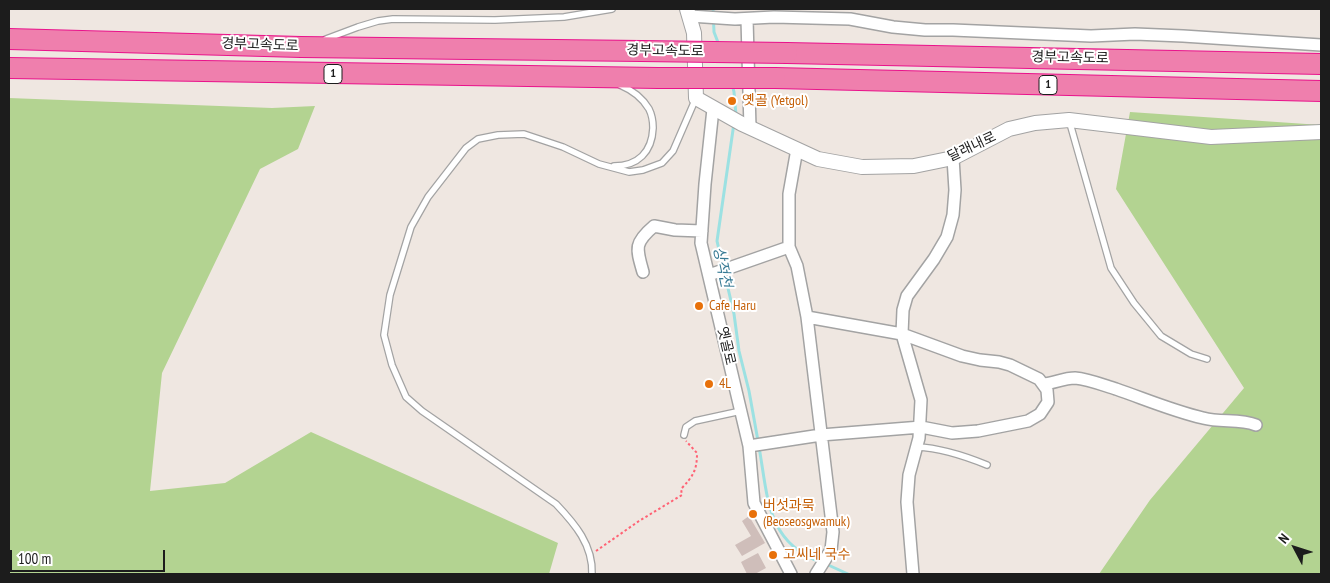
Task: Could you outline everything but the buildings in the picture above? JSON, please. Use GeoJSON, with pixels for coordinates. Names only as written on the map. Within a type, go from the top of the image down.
{"type":"FeatureCollection","features":[{"type":"Feature","properties":{"kind":"highway","name":"경부고속도로"},"geometry":{"type":"LineString","coordinates":[[9,39],[302,46],[787,52],[1321,64]]}},
{"type":"Feature","properties":{"kind":"highway","name":"경부고속도로"},"geometry":{"type":"LineString","coordinates":[[9,68],[658,78],[775,78],[1321,91]]}},
{"type":"Feature","properties":{"kind":"street"},"geometry":{"type":"LineString","coordinates":[[696,98],[694,34],[686,11],[741,19],[774,17],[850,19],[893,27],[925,30],[1092,36],[1135,34],[1321,45]]}},
{"type":"Feature","properties":{"kind":"street"},"geometry":{"type":"LineString","coordinates":[[741,19],[746,126]]}},
{"type":"Feature","properties":{"kind":"street","name":"달래내로"},"geometry":{"type":"LineString","coordinates":[[696,98],[746,126],[818,159],[862,167],[914,166],[953,158],[1009,129],[1035,122],[1069,120],[1212,137],[1321,132]]}},
{"type":"Feature","properties":{"kind":"street","name":"옛골로"},"geometry":{"type":"LineString","coordinates":[[719,112],[705,184],[701,243],[713,273],[748,446],[754,503],[791,574]]}},
{"type":"Feature","properties":{"kind":"street"},"geometry":{"type":"LineString","coordinates":[[797,149],[789,194],[789,248],[797,266],[807,317],[833,540],[829,553],[817,572]]}},
{"type":"Feature","properties":{"kind":"street"},"geometry":{"type":"LineString","coordinates":[[913,574],[907,502],[909,475],[921,427],[921,400],[902,334],[903,310],[907,296],[943,245],[953,215],[955,190],[953,158]]}},
{"type":"Feature","properties":{"kind":"street"},"geometry":{"type":"LineString","coordinates":[[643,272],[636,250],[642,236],[654,226],[702,232]]}},
{"type":"Feature","properties":{"kind":"street"},"geometry":{"type":"LineString","coordinates":[[713,273],[789,248]]}},
{"type":"Feature","properties":{"kind":"street"},"geometry":{"type":"LineString","coordinates":[[748,446],[821,435],[921,427],[952,433],[970,432],[1028,421],[1040,414],[1048,402],[1047,390],[1044,384],[1034,375],[1010,365],[962,356],[902,334],[807,317]]}},
{"type":"Feature","properties":{"kind":"street"},"geometry":{"type":"LineString","coordinates":[[1044,384],[1073,378],[1082,379],[1201,418],[1248,422],[1256,425]]}},
{"type":"Feature","properties":{"kind":"lane"},"geometry":{"type":"LineString","coordinates":[[302,46],[331,38],[358,27],[393,19],[495,20],[564,17],[612,9]]}},
{"type":"Feature","properties":{"kind":"lane"},"geometry":{"type":"LineString","coordinates":[[591,77],[618,84],[634,92],[646,105],[653,120],[652,140],[648,149],[638,160],[627,165],[599,164]]}},
{"type":"Feature","properties":{"kind":"lane"},"geometry":{"type":"LineString","coordinates":[[592,574],[588,545],[574,522],[556,504],[422,411],[406,397],[392,365],[384,335],[390,295],[411,227],[428,197],[466,148],[478,139],[498,135],[524,134],[563,147],[599,164],[628,172],[643,170],[662,163],[673,152],[696,98]]}},
{"type":"Feature","properties":{"kind":"lane"},"geometry":{"type":"LineString","coordinates":[[1069,120],[1111,268],[1134,303],[1160,336],[1191,354],[1207,358]]}},
{"type":"Feature","properties":{"kind":"lane"},"geometry":{"type":"LineString","coordinates":[[684,435],[686,427],[695,421],[741,411]]}},
{"type":"Feature","properties":{"kind":"lane"},"geometry":{"type":"LineString","coordinates":[[917,447],[930,447],[964,456],[987,465]]}},
{"type":"Feature","properties":{"kind":"path"},"geometry":{"type":"LineString","coordinates":[[590,556],[632,525],[682,495],[681,489],[694,475],[697,462],[697,453],[687,444],[684,435]]}},
{"type":"Feature","properties":{"kind":"green space"},"geometry":{"type":"Polygon","coordinates":[[[9,98],[272,108],[315,106],[298,149],[260,169],[162,373],[150,491],[225,483],[311,432],[558,543],[549,574],[9,574],[9,98]]]}},
{"type":"Feature","properties":{"kind":"green space"},"geometry":{"type":"Polygon","coordinates":[[[1130,112],[1321,125],[1321,574],[1099,574],[1150,500],[1244,388],[1116,189],[1130,112]]]}},
{"type":"Feature","properties":{"kind":"waterway","name":"상적천"},"geometry":{"type":"LineString","coordinates":[[713,9],[714,32],[719,45]]}},
{"type":"Feature","properties":{"kind":"waterway","name":"상적천"},"geometry":{"type":"LineString","coordinates":[[732,84],[736,115]]}},
{"type":"Feature","properties":{"kind":"waterway","name":"상적천"},"geometry":{"type":"LineString","coordinates":[[734,123],[717,241],[734,314],[739,351],[749,391],[758,441]]}},
{"type":"Feature","properties":{"kind":"waterway","name":"상적천"},"geometry":{"type":"LineString","coordinates":[[759,447],[768,500],[779,530],[802,553],[820,562]]}},
{"type":"Feature","properties":{"kind":"waterway","name":"상적천"},"geometry":{"type":"LineString","coordinates":[[826,564],[848,574]]}},
{"type":"Feature","properties":{"kind":"place","name":"옛골 (Yetgol)"},"geometry":{"type":"Point","coordinates":[732,101]}},
{"type":"Feature","properties":{"kind":"place","name":"Cafe Haru"},"geometry":{"type":"Point","coordinates":[699,306]}},
{"type":"Feature","properties":{"kind":"place","name":"4L"},"geometry":{"type":"Point","coordinates":[709,384]}},
{"type":"Feature","properties":{"kind":"place","name":"버섯과묵 (Beoseosgwamuk)"},"geometry":{"type":"Point","coordinates":[753,514]}},
{"type":"Feature","properties":{"kind":"place","name":"고씨네 국수"},"geometry":{"type":"Point","coordinates":[773,555]}}]}
